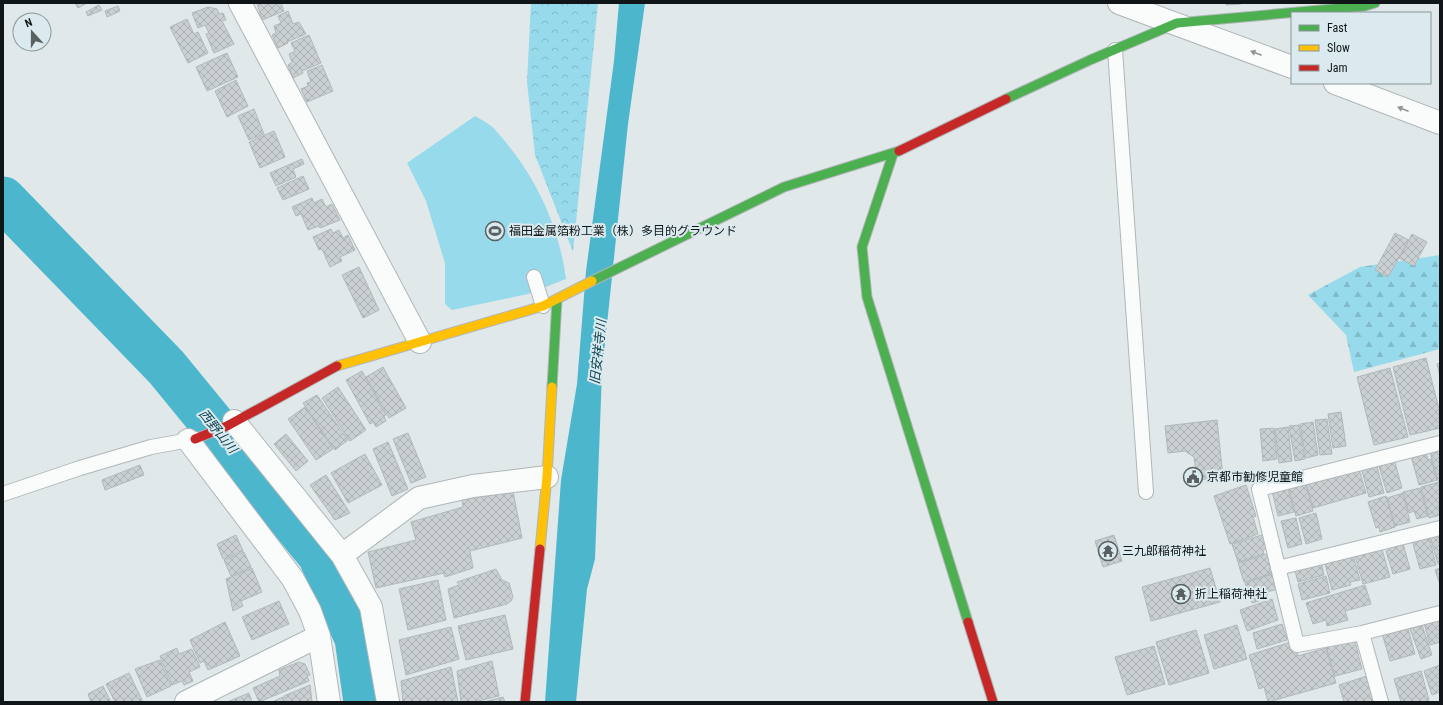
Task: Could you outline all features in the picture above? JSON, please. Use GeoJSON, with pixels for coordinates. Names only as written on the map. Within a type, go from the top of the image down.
{"type":"FeatureCollection","features":[{"type":"Feature","properties":{"kind":"street"},"geometry":{"type":"LineString","coordinates":[[240,3],[420,342]]}},
{"type":"Feature","properties":{"kind":"street"},"geometry":{"type":"LineString","coordinates":[[1119,3],[1177,23],[1291,67]]}},
{"type":"Feature","properties":{"kind":"street"},"geometry":{"type":"LineString","coordinates":[[1299,12],[1365,6],[1375,3]]}},
{"type":"Feature","properties":{"kind":"street"},"geometry":{"type":"LineString","coordinates":[[328,702],[319,636],[310,611],[293,579],[192,440],[230,424],[343,363],[543,306],[784,187],[828,172],[893,154],[951,125],[1177,23],[1291,13]]}},
{"type":"Feature","properties":{"kind":"street"},"geometry":{"type":"LineString","coordinates":[[1338,84],[1440,123]]}},
{"type":"Feature","properties":{"kind":"street"},"geometry":{"type":"LineString","coordinates":[[893,154],[862,247],[867,297],[994,702]]}},
{"type":"Feature","properties":{"kind":"street"},"geometry":{"type":"LineString","coordinates":[[525,702],[547,477],[556,300]]}},
{"type":"Feature","properties":{"kind":"street"},"geometry":{"type":"LineString","coordinates":[[230,424],[342,555],[371,607],[388,702]]}},
{"type":"Feature","properties":{"kind":"street"},"geometry":{"type":"LineString","coordinates":[[342,555],[419,498],[473,486],[547,477]]}},
{"type":"Feature","properties":{"kind":"street"},"geometry":{"type":"LineString","coordinates":[[186,702],[319,636]]}},
{"type":"Feature","properties":{"kind":"lane"},"geometry":{"type":"LineString","coordinates":[[1115,50],[1146,492]]}},
{"type":"Feature","properties":{"kind":"lane"},"geometry":{"type":"LineString","coordinates":[[534,277],[543,306]]}},
{"type":"Feature","properties":{"kind":"lane"},"geometry":{"type":"LineString","coordinates":[[3,494],[80,468],[151,447],[192,440]]}},
{"type":"Feature","properties":{"kind":"lane"},"geometry":{"type":"LineString","coordinates":[[1440,443],[1259,489],[1297,645],[1362,633],[1440,613]]}},
{"type":"Feature","properties":{"kind":"lane"},"geometry":{"type":"LineString","coordinates":[[1278,568],[1440,528]]}},
{"type":"Feature","properties":{"kind":"lane"},"geometry":{"type":"LineString","coordinates":[[1362,633],[1381,702]]}},
{"type":"Feature","properties":{"kind":"green space"},"geometry":{"type":"Polygon","coordinates":[[[531,3],[598,3],[573,252],[535,155],[527,82],[531,3]]]}},
{"type":"Feature","properties":{"kind":"green space","name":"福田金属箔粉工業（株）多目的グラウンド"},"geometry":{"type":"Polygon","coordinates":[[[475,116],[495,129],[533,182],[551,219],[563,259],[566,279],[528,294],[452,310],[445,304],[445,263],[426,201],[407,163],[475,116]]]}},
{"type":"Feature","properties":{"kind":"green space"},"geometry":{"type":"Polygon","coordinates":[[[1440,255],[1440,349],[1354,372],[1346,335],[1308,295],[1360,267],[1440,255]]]}},
{"type":"Feature","properties":{"kind":"water","name":"旧安祥寺川"},"geometry":{"type":"Polygon","coordinates":[[[619,3],[645,3],[628,124],[602,372],[595,559],[587,589],[576,702],[545,702],[561,480],[577,384],[586,271],[614,61],[619,3]]]}},
{"type":"Feature","properties":{"kind":"building"},"geometry":{"type":"Polygon","coordinates":[[[75,3],[87,3],[78,8],[75,3]]]}},
{"type":"Feature","properties":{"kind":"building"},"geometry":{"type":"Polygon","coordinates":[[[257,3],[281,3],[284,11],[262,20],[257,3]]]}},
{"type":"Feature","properties":{"kind":"building"},"geometry":{"type":"Polygon","coordinates":[[[1226,3],[1241,3],[1241,4],[1226,5],[1226,3]]]}},
{"type":"Feature","properties":{"kind":"building"},"geometry":{"type":"Polygon","coordinates":[[[99,5],[102,10],[88,16],[86,12],[99,5]]]}},
{"type":"Feature","properties":{"kind":"building"},"geometry":{"type":"Polygon","coordinates":[[[118,6],[120,11],[107,17],[105,11],[118,6]]]}},
{"type":"Feature","properties":{"kind":"building"},"geometry":{"type":"Polygon","coordinates":[[[208,7],[217,9],[219,14],[223,13],[226,20],[222,21],[234,44],[214,53],[206,34],[209,33],[205,25],[198,28],[192,13],[208,7]]]}},
{"type":"Feature","properties":{"kind":"building"},"geometry":{"type":"Polygon","coordinates":[[[288,11],[293,24],[299,22],[306,34],[287,42],[288,43],[278,48],[272,35],[276,33],[274,26],[281,23],[278,16],[288,11]]]}},
{"type":"Feature","properties":{"kind":"building"},"geometry":{"type":"Polygon","coordinates":[[[187,19],[194,34],[198,32],[208,53],[188,63],[170,27],[187,19]]]}},
{"type":"Feature","properties":{"kind":"building"},"geometry":{"type":"Polygon","coordinates":[[[309,35],[321,63],[302,71],[303,73],[293,78],[288,65],[292,62],[289,54],[295,51],[291,43],[309,35]]]}},
{"type":"Feature","properties":{"kind":"building"},"geometry":{"type":"Polygon","coordinates":[[[227,53],[238,77],[207,91],[196,67],[227,53]]]}},
{"type":"Feature","properties":{"kind":"building"},"geometry":{"type":"Polygon","coordinates":[[[322,65],[333,91],[307,102],[301,89],[308,86],[307,83],[311,82],[307,71],[322,65]]]}},
{"type":"Feature","properties":{"kind":"building"},"geometry":{"type":"Polygon","coordinates":[[[236,80],[248,106],[227,117],[215,91],[236,80]]]}},
{"type":"Feature","properties":{"kind":"building"},"geometry":{"type":"Polygon","coordinates":[[[254,109],[264,134],[249,140],[238,116],[254,109]]]}},
{"type":"Feature","properties":{"kind":"building"},"geometry":{"type":"Polygon","coordinates":[[[274,131],[285,157],[260,168],[249,142],[274,131]]]}},
{"type":"Feature","properties":{"kind":"building"},"geometry":{"type":"Polygon","coordinates":[[[302,159],[304,164],[293,169],[296,177],[276,186],[270,173],[302,159]]]}},
{"type":"Feature","properties":{"kind":"building"},"geometry":{"type":"Polygon","coordinates":[[[303,176],[309,189],[283,200],[277,188],[303,176]]]}},
{"type":"Feature","properties":{"kind":"building"},"geometry":{"type":"Polygon","coordinates":[[[312,198],[314,203],[322,199],[326,207],[332,204],[340,220],[320,228],[319,226],[308,230],[301,214],[296,216],[292,207],[312,198]]]}},
{"type":"Feature","properties":{"kind":"building"},"geometry":{"type":"Polygon","coordinates":[[[331,229],[333,233],[339,230],[343,238],[348,235],[355,250],[340,257],[342,261],[330,267],[322,249],[319,250],[313,237],[331,229]]]}},
{"type":"Feature","properties":{"kind":"building"},"geometry":{"type":"Polygon","coordinates":[[[1395,233],[1409,240],[1388,277],[1375,270],[1395,233]]]}},
{"type":"Feature","properties":{"kind":"building"},"geometry":{"type":"Polygon","coordinates":[[[1412,234],[1427,242],[1414,266],[1399,258],[1412,234]]]}},
{"type":"Feature","properties":{"kind":"building"},"geometry":{"type":"Polygon","coordinates":[[[359,267],[379,310],[363,318],[342,275],[359,267]]]}},
{"type":"Feature","properties":{"kind":"building"},"geometry":{"type":"Polygon","coordinates":[[[1426,358],[1440,413],[1440,428],[1410,435],[1393,367],[1426,358]]]}},
{"type":"Feature","properties":{"kind":"building"},"geometry":{"type":"Polygon","coordinates":[[[1440,363],[1440,376],[1437,364],[1440,363]]]}},
{"type":"Feature","properties":{"kind":"building"},"geometry":{"type":"Polygon","coordinates":[[[383,367],[406,408],[389,418],[366,377],[383,367]]]}},
{"type":"Feature","properties":{"kind":"building"},"geometry":{"type":"Polygon","coordinates":[[[1390,368],[1408,437],[1374,445],[1357,377],[1390,368]]]}},
{"type":"Feature","properties":{"kind":"building"},"geometry":{"type":"Polygon","coordinates":[[[362,371],[386,415],[384,416],[386,421],[376,427],[373,422],[370,424],[346,380],[362,371]]]}},
{"type":"Feature","properties":{"kind":"building"},"geometry":{"type":"Polygon","coordinates":[[[338,387],[366,430],[350,441],[322,398],[338,387]]]}},
{"type":"Feature","properties":{"kind":"building"},"geometry":{"type":"Polygon","coordinates":[[[317,395],[348,440],[335,450],[303,403],[317,395]]]}},
{"type":"Feature","properties":{"kind":"building"},"geometry":{"type":"Polygon","coordinates":[[[305,407],[333,449],[316,460],[288,419],[305,407]]]}},
{"type":"Feature","properties":{"kind":"building"},"geometry":{"type":"Polygon","coordinates":[[[1341,412],[1346,446],[1333,448],[1328,414],[1341,412]]]}},
{"type":"Feature","properties":{"kind":"building"},"geometry":{"type":"Polygon","coordinates":[[[1327,419],[1332,454],[1320,455],[1315,420],[1327,419]]]}},
{"type":"Feature","properties":{"kind":"building"},"geometry":{"type":"Polygon","coordinates":[[[1217,420],[1223,477],[1197,480],[1194,457],[1185,451],[1168,453],[1165,426],[1217,420]]]}},
{"type":"Feature","properties":{"kind":"building"},"geometry":{"type":"Polygon","coordinates":[[[1313,422],[1318,455],[1306,458],[1300,424],[1313,422]]]}},
{"type":"Feature","properties":{"kind":"building"},"geometry":{"type":"Polygon","coordinates":[[[1299,425],[1305,459],[1295,461],[1289,426],[1299,425]]]}},
{"type":"Feature","properties":{"kind":"building"},"geometry":{"type":"Polygon","coordinates":[[[1288,427],[1292,461],[1279,463],[1275,429],[1288,427]]]}},
{"type":"Feature","properties":{"kind":"building"},"geometry":{"type":"Polygon","coordinates":[[[1274,428],[1277,459],[1263,461],[1260,429],[1274,428]]]}},
{"type":"Feature","properties":{"kind":"building"},"geometry":{"type":"Polygon","coordinates":[[[408,433],[426,477],[411,483],[393,439],[408,433]]]}},
{"type":"Feature","properties":{"kind":"building"},"geometry":{"type":"Polygon","coordinates":[[[286,434],[308,461],[296,471],[274,444],[286,434]]]}},
{"type":"Feature","properties":{"kind":"building"},"geometry":{"type":"Polygon","coordinates":[[[388,442],[408,489],[392,496],[373,449],[388,442]]]}},
{"type":"Feature","properties":{"kind":"building"},"geometry":{"type":"Polygon","coordinates":[[[1440,450],[1440,481],[1438,481],[1430,452],[1440,450]]]}},
{"type":"Feature","properties":{"kind":"building"},"geometry":{"type":"Polygon","coordinates":[[[1426,452],[1428,460],[1431,459],[1437,480],[1419,485],[1411,456],[1426,452]]]}},
{"type":"Feature","properties":{"kind":"building"},"geometry":{"type":"Polygon","coordinates":[[[365,454],[382,485],[348,503],[331,473],[365,454]]]}},
{"type":"Feature","properties":{"kind":"building"},"geometry":{"type":"Polygon","coordinates":[[[1394,459],[1402,488],[1387,493],[1378,463],[1394,459]]]}},
{"type":"Feature","properties":{"kind":"building"},"geometry":{"type":"Polygon","coordinates":[[[1376,463],[1384,493],[1369,497],[1361,467],[1376,463]]]}},
{"type":"Feature","properties":{"kind":"building"},"geometry":{"type":"Polygon","coordinates":[[[140,465],[144,475],[105,490],[102,480],[140,465]]]}},
{"type":"Feature","properties":{"kind":"building"},"geometry":{"type":"Polygon","coordinates":[[[1359,469],[1366,493],[1313,508],[1306,484],[1359,469]]]}},
{"type":"Feature","properties":{"kind":"building"},"geometry":{"type":"Polygon","coordinates":[[[326,475],[350,513],[335,520],[310,485],[326,475]]]}},
{"type":"Feature","properties":{"kind":"building"},"geometry":{"type":"Polygon","coordinates":[[[1305,480],[1313,511],[1296,516],[1289,489],[1293,488],[1292,484],[1305,480]]]}},
{"type":"Feature","properties":{"kind":"building"},"geometry":{"type":"Polygon","coordinates":[[[1439,482],[1440,503],[1438,504],[1440,515],[1429,518],[1421,487],[1439,482]]]}},
{"type":"Feature","properties":{"kind":"building"},"geometry":{"type":"Polygon","coordinates":[[[1246,485],[1256,516],[1253,517],[1258,534],[1230,544],[1214,496],[1246,485]]]}},
{"type":"Feature","properties":{"kind":"building"},"geometry":{"type":"Polygon","coordinates":[[[1288,488],[1294,512],[1278,516],[1272,491],[1288,488]]]}},
{"type":"Feature","properties":{"kind":"building"},"geometry":{"type":"Polygon","coordinates":[[[1420,488],[1428,516],[1417,519],[1414,511],[1409,513],[1403,492],[1420,488]]]}},
{"type":"Feature","properties":{"kind":"building"},"geometry":{"type":"Polygon","coordinates":[[[513,491],[522,538],[470,551],[473,568],[445,577],[444,573],[376,588],[368,552],[416,540],[411,522],[463,507],[462,500],[513,491]]]}},
{"type":"Feature","properties":{"kind":"building"},"geometry":{"type":"Polygon","coordinates":[[[1403,493],[1410,522],[1395,526],[1387,498],[1403,493]]]}},
{"type":"Feature","properties":{"kind":"building"},"geometry":{"type":"Polygon","coordinates":[[[1386,496],[1395,527],[1380,532],[1379,527],[1376,528],[1368,502],[1386,496]]]}},
{"type":"Feature","properties":{"kind":"building"},"geometry":{"type":"Polygon","coordinates":[[[1316,513],[1322,539],[1306,544],[1299,518],[1316,513]]]}},
{"type":"Feature","properties":{"kind":"building"},"geometry":{"type":"Polygon","coordinates":[[[1296,518],[1302,544],[1288,548],[1281,521],[1296,518]]]}},
{"type":"Feature","properties":{"kind":"building"},"geometry":{"type":"Polygon","coordinates":[[[1440,533],[1440,563],[1438,564],[1430,536],[1440,533]]]}},
{"type":"Feature","properties":{"kind":"building"},"geometry":{"type":"Polygon","coordinates":[[[1265,534],[1269,548],[1263,550],[1264,554],[1238,562],[1232,544],[1265,534]]]}},
{"type":"Feature","properties":{"kind":"building"},"geometry":{"type":"Polygon","coordinates":[[[236,535],[243,551],[223,559],[217,544],[236,535]]]}},
{"type":"Feature","properties":{"kind":"building","name":"三九郎稲荷神社"},"geometry":{"type":"Polygon","coordinates":[[[1114,535],[1122,561],[1103,567],[1095,541],[1114,535]]]}},
{"type":"Feature","properties":{"kind":"building"},"geometry":{"type":"Polygon","coordinates":[[[1429,536],[1436,565],[1420,569],[1412,540],[1429,536]]]}},
{"type":"Feature","properties":{"kind":"building"},"geometry":{"type":"Polygon","coordinates":[[[1402,540],[1410,569],[1393,574],[1386,551],[1389,550],[1387,544],[1402,540]]]}},
{"type":"Feature","properties":{"kind":"building"},"geometry":{"type":"Polygon","coordinates":[[[1381,546],[1390,577],[1363,584],[1354,553],[1381,546]]]}},
{"type":"Feature","properties":{"kind":"building"},"geometry":{"type":"Polygon","coordinates":[[[244,552],[251,567],[231,576],[224,560],[244,552]]]}},
{"type":"Feature","properties":{"kind":"building"},"geometry":{"type":"Polygon","coordinates":[[[1352,552],[1360,580],[1350,582],[1351,585],[1332,590],[1324,560],[1352,552]]]}},
{"type":"Feature","properties":{"kind":"building"},"geometry":{"type":"Polygon","coordinates":[[[1271,553],[1275,567],[1269,569],[1271,574],[1244,582],[1238,563],[1271,553]]]}},
{"type":"Feature","properties":{"kind":"building"},"geometry":{"type":"Polygon","coordinates":[[[1321,561],[1324,575],[1298,582],[1294,567],[1321,561]]]}},
{"type":"Feature","properties":{"kind":"building"},"geometry":{"type":"Polygon","coordinates":[[[252,568],[262,592],[241,601],[243,606],[233,611],[226,579],[252,568]]]}},
{"type":"Feature","properties":{"kind":"building","name":"折上稲荷神社"},"geometry":{"type":"Polygon","coordinates":[[[1210,568],[1220,602],[1151,621],[1142,587],[1210,568]]]}},
{"type":"Feature","properties":{"kind":"building"},"geometry":{"type":"Polygon","coordinates":[[[1440,568],[1440,585],[1435,570],[1440,568]]]}},
{"type":"Feature","properties":{"kind":"building"},"geometry":{"type":"Polygon","coordinates":[[[496,569],[502,580],[509,583],[513,597],[511,601],[507,604],[454,618],[448,589],[459,585],[457,582],[496,569]]]}},
{"type":"Feature","properties":{"kind":"building"},"geometry":{"type":"Polygon","coordinates":[[[1276,573],[1281,588],[1267,592],[1268,598],[1252,603],[1245,583],[1276,573]]]}},
{"type":"Feature","properties":{"kind":"building"},"geometry":{"type":"Polygon","coordinates":[[[1326,576],[1330,593],[1302,600],[1298,584],[1326,576]]]}},
{"type":"Feature","properties":{"kind":"building"},"geometry":{"type":"Polygon","coordinates":[[[438,580],[446,620],[408,630],[399,589],[438,580]]]}},
{"type":"Feature","properties":{"kind":"building"},"geometry":{"type":"Polygon","coordinates":[[[1365,585],[1371,604],[1345,611],[1348,620],[1327,626],[1326,620],[1313,624],[1306,603],[1365,585]]]}},
{"type":"Feature","properties":{"kind":"building"},"geometry":{"type":"Polygon","coordinates":[[[1272,599],[1278,620],[1247,631],[1240,610],[1272,599]]]}},
{"type":"Feature","properties":{"kind":"building"},"geometry":{"type":"Polygon","coordinates":[[[279,601],[289,624],[252,640],[242,617],[279,601]]]}},
{"type":"Feature","properties":{"kind":"building"},"geometry":{"type":"Polygon","coordinates":[[[505,615],[513,649],[466,660],[458,626],[505,615]]]}},
{"type":"Feature","properties":{"kind":"building"},"geometry":{"type":"Polygon","coordinates":[[[1440,618],[1440,642],[1430,645],[1424,623],[1440,618]]]}},
{"type":"Feature","properties":{"kind":"building"},"geometry":{"type":"Polygon","coordinates":[[[225,622],[240,656],[208,670],[204,661],[200,663],[190,640],[225,622]]]}},
{"type":"Feature","properties":{"kind":"building"},"geometry":{"type":"Polygon","coordinates":[[[1282,624],[1287,640],[1257,649],[1253,633],[1282,624]]]}},
{"type":"Feature","properties":{"kind":"building"},"geometry":{"type":"Polygon","coordinates":[[[1237,625],[1247,659],[1214,669],[1204,635],[1237,625]]]}},
{"type":"Feature","properties":{"kind":"building"},"geometry":{"type":"Polygon","coordinates":[[[1407,625],[1415,654],[1390,661],[1382,633],[1407,625]]]}},
{"type":"Feature","properties":{"kind":"building"},"geometry":{"type":"Polygon","coordinates":[[[1422,625],[1432,655],[1421,659],[1410,629],[1422,625]]]}},
{"type":"Feature","properties":{"kind":"building"},"geometry":{"type":"Polygon","coordinates":[[[451,627],[459,659],[406,675],[399,640],[451,627]]]}},
{"type":"Feature","properties":{"kind":"building"},"geometry":{"type":"Polygon","coordinates":[[[1196,630],[1209,673],[1169,685],[1156,642],[1196,630]]]}},
{"type":"Feature","properties":{"kind":"building"},"geometry":{"type":"Polygon","coordinates":[[[1354,638],[1362,669],[1335,676],[1326,646],[1354,638]]]}},
{"type":"Feature","properties":{"kind":"building"},"geometry":{"type":"Polygon","coordinates":[[[1294,641],[1298,656],[1326,648],[1336,683],[1268,702],[1264,687],[1259,689],[1249,655],[1294,641]]]}},
{"type":"Feature","properties":{"kind":"building"},"geometry":{"type":"Polygon","coordinates":[[[1154,646],[1165,684],[1127,695],[1115,657],[1154,646]]]}},
{"type":"Feature","properties":{"kind":"building"},"geometry":{"type":"Polygon","coordinates":[[[177,648],[179,654],[192,649],[200,667],[189,672],[193,681],[184,685],[182,681],[172,685],[160,656],[177,648]]]}},
{"type":"Feature","properties":{"kind":"building"},"geometry":{"type":"Polygon","coordinates":[[[160,660],[171,686],[147,697],[135,669],[160,660]]]}},
{"type":"Feature","properties":{"kind":"building"},"geometry":{"type":"Polygon","coordinates":[[[492,661],[499,696],[474,702],[461,702],[457,671],[492,661]]]}},
{"type":"Feature","properties":{"kind":"building"},"geometry":{"type":"Polygon","coordinates":[[[299,662],[305,664],[310,675],[307,676],[309,681],[259,702],[253,688],[280,676],[279,670],[299,662]]]}},
{"type":"Feature","properties":{"kind":"building"},"geometry":{"type":"Polygon","coordinates":[[[1440,665],[1440,692],[1432,695],[1424,671],[1440,665]]]}},
{"type":"Feature","properties":{"kind":"building"},"geometry":{"type":"Polygon","coordinates":[[[451,667],[458,702],[403,702],[401,681],[451,667]]]}},
{"type":"Feature","properties":{"kind":"building"},"geometry":{"type":"Polygon","coordinates":[[[1421,671],[1429,700],[1423,702],[1401,702],[1394,679],[1421,671]]]}},
{"type":"Feature","properties":{"kind":"building"},"geometry":{"type":"Polygon","coordinates":[[[129,673],[143,702],[115,702],[106,684],[129,673]]]}},
{"type":"Feature","properties":{"kind":"building"},"geometry":{"type":"Polygon","coordinates":[[[1370,675],[1379,702],[1344,702],[1339,685],[1370,675]]]}},
{"type":"Feature","properties":{"kind":"building"},"geometry":{"type":"Polygon","coordinates":[[[310,685],[312,702],[287,702],[284,696],[310,685]]]}},
{"type":"Feature","properties":{"kind":"building"},"geometry":{"type":"Polygon","coordinates":[[[103,686],[111,702],[91,702],[88,694],[103,686]]]}},
{"type":"Feature","properties":{"kind":"building"},"geometry":{"type":"Polygon","coordinates":[[[249,693],[252,702],[227,702],[249,693]]]}},
{"type":"Feature","properties":{"kind":"building"},"geometry":{"type":"Polygon","coordinates":[[[283,697],[285,702],[272,702],[283,697]]]}},
{"type":"Feature","properties":{"kind":"building"},"geometry":{"type":"Polygon","coordinates":[[[503,697],[505,702],[484,702],[503,697]]]}},
{"type":"Feature","properties":{"kind":"waterway","name":"西野山川"},"geometry":{"type":"LineString","coordinates":[[3,199],[166,367],[320,555],[357,638],[366,702]]}},
{"type":"Feature","properties":{"kind":"traffic: fast"},"geometry":{"type":"LineString","coordinates":[[1299,12],[1365,6],[1375,3]]}},
{"type":"Feature","properties":{"kind":"traffic: fast"},"geometry":{"type":"LineString","coordinates":[[1006,99],[1090,60],[1177,23],[1291,13]]}},
{"type":"Feature","properties":{"kind":"traffic: fast"},"geometry":{"type":"LineString","coordinates":[[592,281],[784,187],[899,151]]}},
{"type":"Feature","properties":{"kind":"traffic: fast"},"geometry":{"type":"LineString","coordinates":[[893,154],[862,247],[867,297],[968,622]]}},
{"type":"Feature","properties":{"kind":"traffic: fast"},"geometry":{"type":"LineString","coordinates":[[552,387],[557,300]]}},
{"type":"Feature","properties":{"kind":"traffic: slow"},"geometry":{"type":"LineString","coordinates":[[337,366],[543,306],[592,281]]}},
{"type":"Feature","properties":{"kind":"traffic: slow"},"geometry":{"type":"LineString","coordinates":[[540,549],[547,477],[552,387]]}},
{"type":"Feature","properties":{"kind":"traffic: jam"},"geometry":{"type":"LineString","coordinates":[[899,151],[1006,99]]}},
{"type":"Feature","properties":{"kind":"traffic: jam"},"geometry":{"type":"LineString","coordinates":[[195,439],[227,426],[337,366]]}},
{"type":"Feature","properties":{"kind":"traffic: jam"},"geometry":{"type":"LineString","coordinates":[[525,702],[540,549]]}},
{"type":"Feature","properties":{"kind":"traffic: jam"},"geometry":{"type":"LineString","coordinates":[[968,622],[993,702]]}},
{"type":"Feature","properties":{"kind":"place","name":"福田金属箔粉工業（株）多目的グラウンド"},"geometry":{"type":"Point","coordinates":[495,231]}},
{"type":"Feature","properties":{"kind":"place","name":"京都市勧修児童館"},"geometry":{"type":"Point","coordinates":[1193,477]}},
{"type":"Feature","properties":{"kind":"place","name":"三九郎稲荷神社"},"geometry":{"type":"Point","coordinates":[1108,551]}},
{"type":"Feature","properties":{"kind":"place","name":"折上稲荷神社"},"geometry":{"type":"Point","coordinates":[1181,594]}}]}
